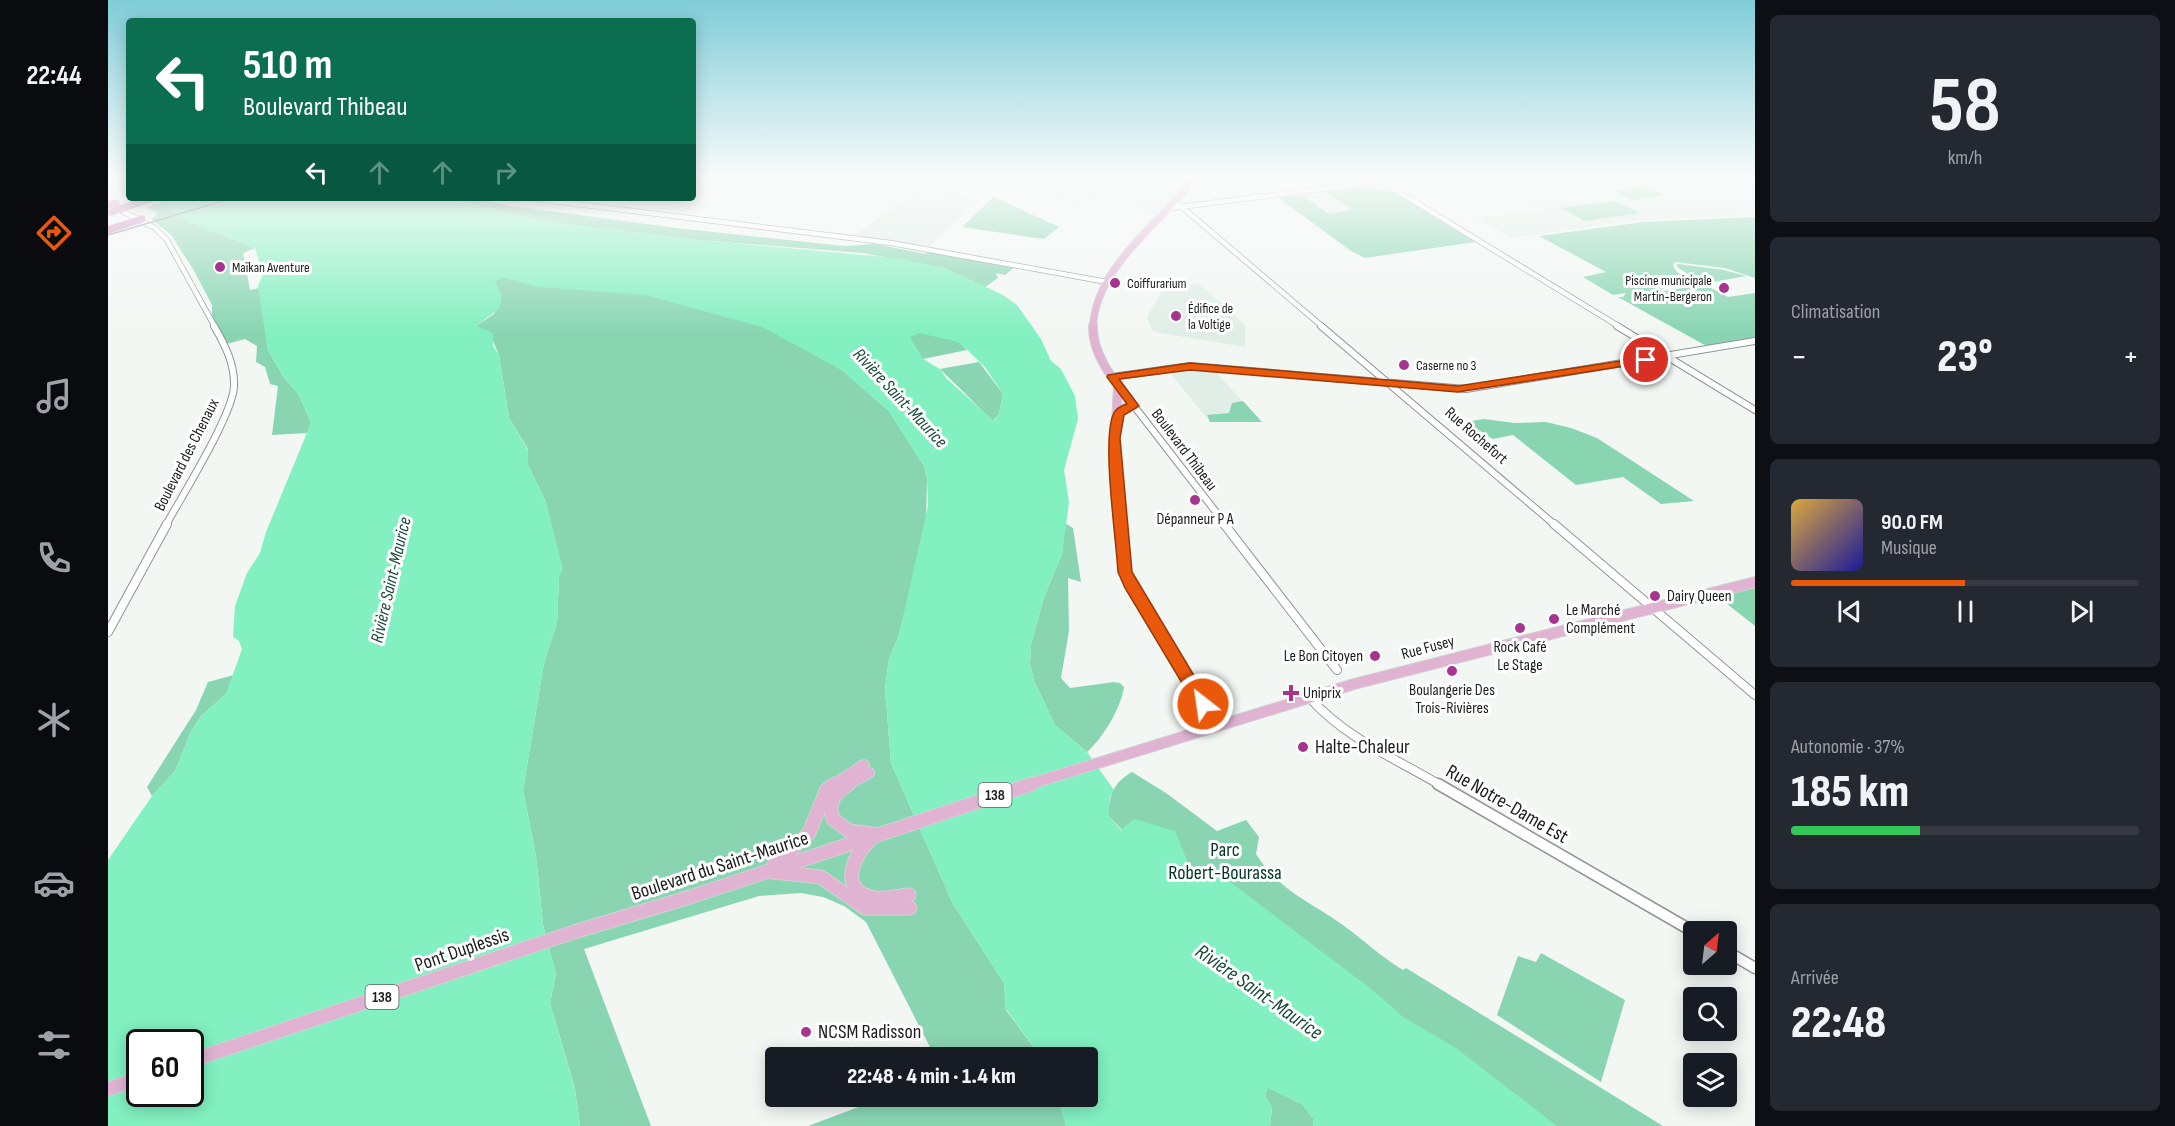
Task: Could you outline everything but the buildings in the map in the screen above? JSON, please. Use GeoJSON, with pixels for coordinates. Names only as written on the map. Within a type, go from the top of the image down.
{"type":"FeatureCollection","features":[{"type":"Feature","properties":{"kind":"main road","name":"Boulevard Thibeau"},"geometry":{"type":"LineString","coordinates":[[1134,406],[1112,377],[1098,351],[1092,325],[1095,306],[1107,282],[1153,229]]}},
{"type":"Feature","properties":{"kind":"main road"},"geometry":{"type":"LineString","coordinates":[[1118,385],[1119,414],[1114,438],[1125,572],[1132,588],[1216,726]]}},
{"type":"Feature","properties":{"kind":"main road"},"geometry":{"type":"LineString","coordinates":[[1119,414],[1124,408],[1134,406]]}},
{"type":"Feature","properties":{"kind":"main road","name":"Rue Fusey"},"geometry":{"type":"LineString","coordinates":[[877,834],[1113,757],[1310,698],[1485,649],[1755,582]]}},
{"type":"Feature","properties":{"kind":"main road"},"geometry":{"type":"LineString","coordinates":[[767,871],[809,833],[827,789],[867,769],[837,792],[830,805],[830,814],[836,823],[846,830],[877,834]]}},
{"type":"Feature","properties":{"kind":"main road"},"geometry":{"type":"LineString","coordinates":[[767,871],[821,877],[858,904],[870,909],[909,901],[875,898],[863,894],[854,884],[851,870],[854,858],[877,834]]}},
{"type":"Feature","properties":{"kind":"main road","name":"Boulevard du Saint-Maurice"},"geometry":{"type":"LineString","coordinates":[[574,933],[877,834]]}},
{"type":"Feature","properties":{"kind":"main road","name":"Pont Duplessis"},"geometry":{"type":"LineString","coordinates":[[204,1056],[574,933]]}},
{"type":"Feature","properties":{"kind":"main road"},"geometry":{"type":"LineString","coordinates":[[108,1089],[126,1083]]}},
{"type":"Feature","properties":{"kind":"street","name":"Boulevard des Chenaux"},"geometry":{"type":"LineString","coordinates":[[108,632],[221,423],[234,388],[230,354],[166,238],[155,229]]}},
{"type":"Feature","properties":{"kind":"street"},"geometry":{"type":"LineString","coordinates":[[775,229],[932,248],[1049,268],[1107,282]]}},
{"type":"Feature","properties":{"kind":"street","name":"Rue Rochefort"},"geometry":{"type":"LineString","coordinates":[[1207,229],[1755,695]]}},
{"type":"Feature","properties":{"kind":"street"},"geometry":{"type":"LineString","coordinates":[[1458,229],[1755,410]]}},
{"type":"Feature","properties":{"kind":"street"},"geometry":{"type":"LineString","coordinates":[[1112,377],[1190,366],[1466,389],[1755,341]]}},
{"type":"Feature","properties":{"kind":"street","name":"Boulevard Thibeau"},"geometry":{"type":"LineString","coordinates":[[1134,406],[1337,670]]}},
{"type":"Feature","properties":{"kind":"street","name":"Rue Notre-Dame Est"},"geometry":{"type":"LineString","coordinates":[[1310,698],[1325,715],[1357,737],[1683,926]]}},
{"type":"Feature","properties":{"kind":"street"},"geometry":{"type":"LineString","coordinates":[[1737,957],[1755,968]]}},
{"type":"Feature","properties":{"kind":"shaded area"},"geometry":{"type":"Polygon","coordinates":[[[864,229],[949,229],[930,246],[854,236],[864,229]]]}},
{"type":"Feature","properties":{"kind":"shaded area"},"geometry":{"type":"Polygon","coordinates":[[[1495,229],[1580,229],[1512,238],[1495,229]]]}},
{"type":"Feature","properties":{"kind":"shaded area"},"geometry":{"type":"Polygon","coordinates":[[[1199,283],[1245,325],[1245,347],[1152,330],[1147,317],[1162,291],[1168,287],[1199,283]]]}},
{"type":"Feature","properties":{"kind":"shaded area"},"geometry":{"type":"Polygon","coordinates":[[[1186,369],[1215,371],[1256,416],[1210,422],[1169,372],[1186,369]]]}},
{"type":"Feature","properties":{"kind":"green space"},"geometry":{"type":"Polygon","coordinates":[[[163,229],[205,229],[255,248],[243,253],[250,290],[259,288],[268,350],[283,376],[299,395],[311,423],[307,433],[272,435],[278,386],[270,384],[265,367],[256,362],[257,346],[245,339],[223,345],[212,322],[212,305],[171,235],[163,229]]]}},
{"type":"Feature","properties":{"kind":"green space"},"geometry":{"type":"Polygon","coordinates":[[[602,229],[682,229],[844,246],[875,244],[926,254],[929,250],[1017,265],[1005,275],[996,273],[998,278],[985,287],[945,268],[862,253],[698,240],[602,229]]]}},
{"type":"Feature","properties":{"kind":"green space"},"geometry":{"type":"Polygon","coordinates":[[[973,229],[1057,229],[1044,239],[973,229]]]}},
{"type":"Feature","properties":{"kind":"green space"},"geometry":{"type":"Polygon","coordinates":[[[1320,229],[1454,229],[1475,242],[1365,258],[1351,251],[1320,229]]]}},
{"type":"Feature","properties":{"kind":"green space"},"geometry":{"type":"Polygon","coordinates":[[[1595,229],[1755,229],[1755,278],[1725,268],[1675,262],[1673,266],[1677,272],[1697,284],[1657,289],[1662,291],[1705,285],[1728,297],[1755,293],[1755,341],[1710,348],[1618,297],[1623,297],[1626,293],[1613,295],[1583,277],[1606,272],[1539,236],[1595,229]]]}},
{"type":"Feature","properties":{"kind":"green space"},"geometry":{"type":"Polygon","coordinates":[[[1678,264],[1724,270],[1746,276],[1702,284],[1676,266],[1678,264]]]}},
{"type":"Feature","properties":{"kind":"green space"},"geometry":{"type":"Polygon","coordinates":[[[486,274],[784,289],[959,342],[967,350],[923,359],[806,349],[842,370],[889,411],[924,466],[927,479],[926,524],[899,635],[889,659],[885,688],[891,763],[953,904],[1004,983],[1006,1010],[1034,1047],[930,1047],[866,922],[844,906],[823,897],[801,893],[759,896],[584,949],[651,1126],[580,1126],[575,1089],[550,1003],[556,974],[543,925],[536,856],[523,790],[544,663],[557,623],[559,577],[546,502],[528,465],[528,449],[509,418],[499,355],[493,341],[476,326],[494,314],[501,301],[486,274]]]}},
{"type":"Feature","properties":{"kind":"green space"},"geometry":{"type":"Polygon","coordinates":[[[979,362],[1003,394],[999,414],[993,421],[940,369],[979,362]]]}},
{"type":"Feature","properties":{"kind":"green space"},"geometry":{"type":"Polygon","coordinates":[[[1243,401],[1262,422],[1210,422],[1207,415],[1229,413],[1232,403],[1243,401]]]}},
{"type":"Feature","properties":{"kind":"green space"},"geometry":{"type":"Polygon","coordinates":[[[1484,419],[1514,423],[1546,422],[1597,438],[1694,501],[1661,504],[1623,477],[1576,485],[1513,435],[1493,439],[1465,422],[1484,419]]]}},
{"type":"Feature","properties":{"kind":"green space"},"geometry":{"type":"Polygon","coordinates":[[[1065,523],[1073,528],[1081,582],[1068,578],[1069,631],[1061,678],[1070,688],[1114,682],[1124,687],[1110,722],[1087,752],[1055,725],[1034,681],[1030,664],[1031,645],[1044,597],[1062,554],[1065,523]]]}},
{"type":"Feature","properties":{"kind":"green space"},"geometry":{"type":"Polygon","coordinates":[[[1755,586],[1755,626],[1717,596],[1755,586]]]}},
{"type":"Feature","properties":{"kind":"green space"},"geometry":{"type":"Polygon","coordinates":[[[234,675],[226,694],[201,716],[191,732],[175,771],[152,796],[147,787],[196,710],[208,682],[234,675]]]}},
{"type":"Feature","properties":{"kind":"green space","name":"Parc Robert-Bourassa"},"geometry":{"type":"Polygon","coordinates":[[[1132,772],[1166,793],[1217,831],[1246,820],[1259,837],[1256,854],[1265,867],[1285,886],[1403,970],[1406,968],[1663,1126],[1543,1126],[1122,830],[1108,815],[1110,801],[1117,785],[1132,772]]]}},
{"type":"Feature","properties":{"kind":"green space"},"geometry":{"type":"Polygon","coordinates":[[[1541,953],[1625,1000],[1601,1082],[1497,1015],[1518,956],[1536,962],[1541,953]]]}},
{"type":"Feature","properties":{"kind":"green space"},"geometry":{"type":"Polygon","coordinates":[[[1267,1087],[1302,1104],[1314,1119],[1313,1126],[1270,1126],[1272,1107],[1265,1097],[1267,1087]]]}},
{"type":"Feature","properties":{"kind":"green space"},"geometry":{"type":"Polygon","coordinates":[[[859,1107],[1061,1107],[1066,1126],[808,1126],[859,1107]]]}},
{"type":"Feature","properties":{"kind":"water","name":"Rivière Saint-Maurice"},"geometry":{"type":"Polygon","coordinates":[[[204,229],[602,229],[698,240],[897,258],[945,268],[1003,295],[1017,305],[1041,339],[1051,361],[1061,369],[1075,396],[1078,419],[1064,470],[1069,502],[1062,554],[1044,597],[1031,645],[1030,664],[1034,681],[1055,725],[1087,752],[1114,790],[1110,797],[1108,815],[1121,830],[1134,819],[1175,831],[1191,870],[1223,873],[1229,881],[1375,992],[1403,1017],[1456,1048],[1557,1126],[1313,1126],[1314,1119],[1302,1104],[1267,1088],[1265,1097],[1272,1107],[1270,1126],[1066,1126],[1061,1107],[1098,1107],[1098,1047],[1034,1047],[1006,1009],[1004,983],[953,904],[891,763],[885,688],[889,659],[899,635],[928,506],[924,466],[889,411],[842,370],[762,327],[645,295],[538,287],[502,277],[495,282],[502,295],[499,309],[476,326],[493,333],[493,346],[499,355],[509,418],[528,450],[528,465],[546,502],[563,569],[559,577],[557,623],[544,663],[523,790],[536,856],[543,925],[556,974],[550,1003],[575,1090],[580,1126],[108,1126],[108,860],[152,796],[175,771],[191,732],[201,716],[226,694],[242,649],[239,641],[233,637],[235,606],[247,573],[260,553],[266,532],[311,423],[299,395],[283,376],[268,350],[258,286],[263,274],[255,248],[204,229]],[[919,333],[910,337],[923,359],[940,369],[946,378],[994,421],[999,414],[1003,394],[985,367],[959,342],[919,333]]]}},
{"type":"Feature","properties":{"kind":"railway"},"geometry":{"type":"LineString","coordinates":[[108,235],[130,229]]}},
{"type":"Feature","properties":{"kind":"place","name":"Maïkan Aventure"},"geometry":{"type":"Point","coordinates":[220,267]}},
{"type":"Feature","properties":{"kind":"place","name":"Coiffurarium"},"geometry":{"type":"Point","coordinates":[1115,283]}},
{"type":"Feature","properties":{"kind":"place","name":"Piscine municipale Martin-Bergeron"},"geometry":{"type":"Point","coordinates":[1724,288]}},
{"type":"Feature","properties":{"kind":"place","name":"Édifice de la Voltige"},"geometry":{"type":"Point","coordinates":[1176,316]}},
{"type":"Feature","properties":{"kind":"place","name":"Caserne no 3"},"geometry":{"type":"Point","coordinates":[1404,365]}},
{"type":"Feature","properties":{"kind":"place","name":"Dépanneur P A"},"geometry":{"type":"Point","coordinates":[1195,500]}},
{"type":"Feature","properties":{"kind":"place","name":"Dairy Queen"},"geometry":{"type":"Point","coordinates":[1655,596]}},
{"type":"Feature","properties":{"kind":"place","name":"Le Marché Complément"},"geometry":{"type":"Point","coordinates":[1554,619]}},
{"type":"Feature","properties":{"kind":"place","name":"Rock Café Le Stage"},"geometry":{"type":"Point","coordinates":[1520,628]}},
{"type":"Feature","properties":{"kind":"place","name":"Le Bon Citoyen"},"geometry":{"type":"Point","coordinates":[1375,656]}},
{"type":"Feature","properties":{"kind":"place","name":"Boulangerie Des Trois-Rivières"},"geometry":{"type":"Point","coordinates":[1452,671]}},
{"type":"Feature","properties":{"kind":"place","name":"Uniprix"},"geometry":{"type":"Point","coordinates":[1291,693]}},
{"type":"Feature","properties":{"kind":"place","name":"Halte-Chaleur"},"geometry":{"type":"Point","coordinates":[1303,747]}},
{"type":"Feature","properties":{"kind":"place","name":"NCSM Radisson"},"geometry":{"type":"Point","coordinates":[806,1032]}},
{"type":"Feature","properties":{"kind":"route"},"geometry":{"type":"LineString","coordinates":[[1203,704],[1132,588],[1125,572],[1120,540],[1114,438],[1119,414],[1124,408],[1134,406],[1112,377],[1190,366],[1458,389],[1646,360]]}}]}
